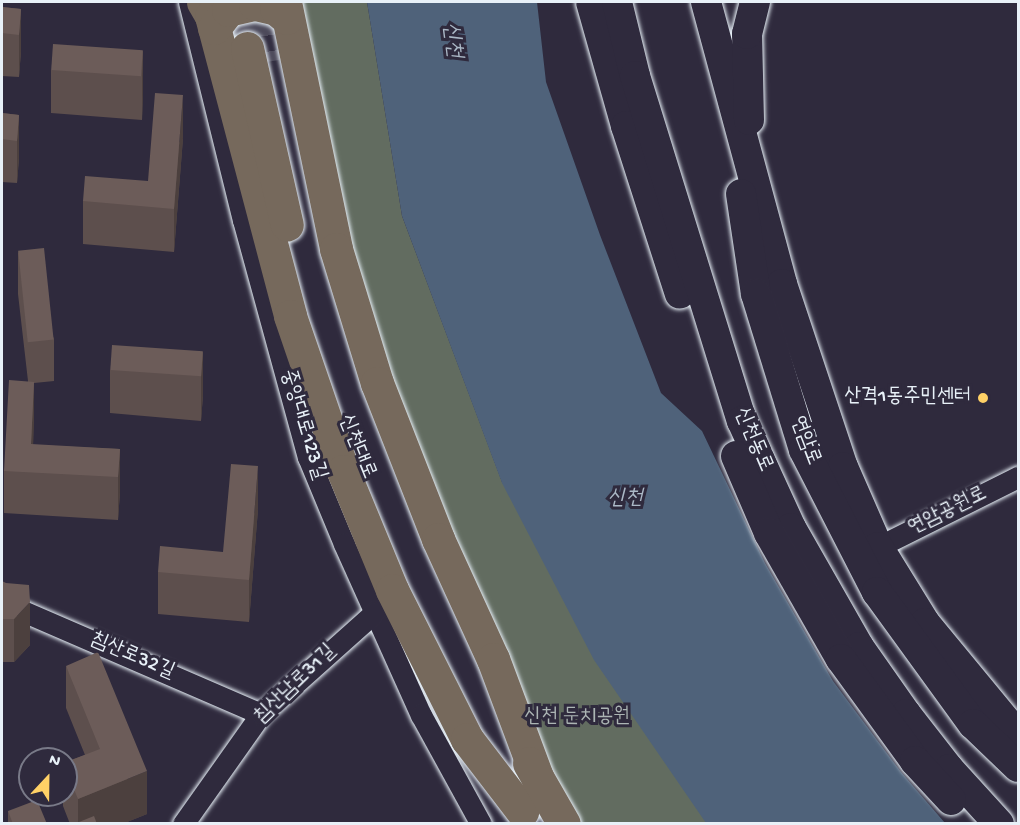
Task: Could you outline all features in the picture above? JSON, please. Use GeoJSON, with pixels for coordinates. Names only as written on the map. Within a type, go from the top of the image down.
{"type":"FeatureCollection","features":[{"type":"Feature","properties":{"kind":"highway"},"geometry":{"type":"LineString","coordinates":[[526,817],[467,739],[392,590],[343,471],[286,306],[209,15],[255,4],[286,10],[336,249],[377,383],[438,539],[493,659],[539,782]]}},
{"type":"Feature","properties":{"kind":"highway","name":"신천대로"},"geometry":{"type":"LineString","coordinates":[[526,817],[422,612],[332,387],[290,239],[261,54],[322,273],[411,532],[539,782],[564,824]]}},
{"type":"Feature","properties":{"kind":"main road","name":"신천동로"},"geometry":{"type":"LineString","coordinates":[[591,2],[629,136],[724,428],[769,534],[841,659],[915,761],[973,824]]}},
{"type":"Feature","properties":{"kind":"main road","name":"신천동로"},"geometry":{"type":"LineString","coordinates":[[617,2],[638,88],[742,421],[791,528],[858,647],[942,760],[999,824]]}},
{"type":"Feature","properties":{"kind":"main road"},"geometry":{"type":"LineString","coordinates":[[706,2],[750,165]]}},
{"type":"Feature","properties":{"kind":"main road"},"geometry":{"type":"LineString","coordinates":[[750,165],[747,34],[755,2]]}},
{"type":"Feature","properties":{"kind":"main road","name":"연암로"},"geometry":{"type":"LineString","coordinates":[[720,58],[756,294],[804,450],[877,592],[973,724],[1018,767]]}},
{"type":"Feature","properties":{"kind":"main road","name":"연암로"},"geometry":{"type":"LineString","coordinates":[[750,165],[782,284],[843,467],[878,547],[925,623],[1018,736]]}},
{"type":"Feature","properties":{"kind":"street","name":"중앙대로123길"},"geometry":{"type":"LineString","coordinates":[[189,2],[243,220],[308,457],[421,715],[481,824]]}},
{"type":"Feature","properties":{"kind":"street","name":"연암공원로"},"geometry":{"type":"LineString","coordinates":[[878,547],[1018,477]]}},
{"type":"Feature","properties":{"kind":"street","name":"침산로32길"},"geometry":{"type":"LineString","coordinates":[[2,602],[261,714]]}},
{"type":"Feature","properties":{"kind":"street","name":"침산남로31길"},"geometry":{"type":"LineString","coordinates":[[183,824],[261,714],[375,612]]}},
{"type":"Feature","properties":{"kind":"green space","name":"신천 둔치공원"},"geometry":{"type":"Polygon","coordinates":[[[285,2],[367,2],[402,216],[502,482],[707,823],[575,823],[523,740],[385,380],[285,2]]]}},
{"type":"Feature","properties":{"kind":"water","name":"신천"},"geometry":{"type":"Polygon","coordinates":[[[367,2],[537,2],[546,82],[600,235],[661,393],[702,431],[765,563],[833,681],[901,772],[945,823],[706,823],[594,660],[502,483],[402,216],[367,2]]]}},
{"type":"Feature","properties":{"kind":"building"},"geometry":{"type":"Polygon","coordinates":[[[2,7],[21,9],[19,35],[2,33],[2,7]]]}},
{"type":"Feature","properties":{"kind":"building"},"geometry":{"type":"Polygon","coordinates":[[[53,44],[143,50],[141,76],[51,70],[53,44]]]}},
{"type":"Feature","properties":{"kind":"building"},"geometry":{"type":"Polygon","coordinates":[[[155,93],[183,95],[174,209],[83,201],[85,176],[148,181],[155,93]]]}},
{"type":"Feature","properties":{"kind":"building"},"geometry":{"type":"Polygon","coordinates":[[[2,113],[19,115],[17,141],[2,139],[2,113]]]}},
{"type":"Feature","properties":{"kind":"building"},"geometry":{"type":"Polygon","coordinates":[[[44,248],[54,339],[28,342],[18,251],[44,248]]]}},
{"type":"Feature","properties":{"kind":"building"},"geometry":{"type":"Polygon","coordinates":[[[112,345],[203,351],[201,376],[110,370],[112,345]]]}},
{"type":"Feature","properties":{"kind":"building"},"geometry":{"type":"Polygon","coordinates":[[[9,380],[34,382],[31,444],[120,449],[118,477],[4,471],[9,380]]]}},
{"type":"Feature","properties":{"kind":"building"},"geometry":{"type":"Polygon","coordinates":[[[231,464],[258,466],[249,580],[158,572],[160,546],[223,552],[231,464]]]}},
{"type":"Feature","properties":{"kind":"building"},"geometry":{"type":"Polygon","coordinates":[[[2,581],[29,585],[30,602],[14,619],[2,619],[2,581]]]}},
{"type":"Feature","properties":{"kind":"building"},"geometry":{"type":"Polygon","coordinates":[[[98,652],[147,771],[78,799],[78,757],[100,749],[66,666],[98,652]]]}},
{"type":"Feature","properties":{"kind":"building"},"geometry":{"type":"Polygon","coordinates":[[[19,807],[40,807],[47,824],[13,824],[8,811],[19,807]]]}},
{"type":"Feature","properties":{"kind":"building"},"geometry":{"type":"Polygon","coordinates":[[[94,816],[97,824],[74,824],[94,816]]]}},
{"type":"Feature","properties":{"kind":"tunnel"},"geometry":{"type":"LineString","coordinates":[[239,2],[247,48]]}},
{"type":"Feature","properties":{"kind":"tunnel"},"geometry":{"type":"LineString","coordinates":[[265,2],[274,60]]}},
{"type":"Feature","properties":{"kind":"place","name":"산격1동주민센터"},"geometry":{"type":"Point","coordinates":[983,398]}}]}
